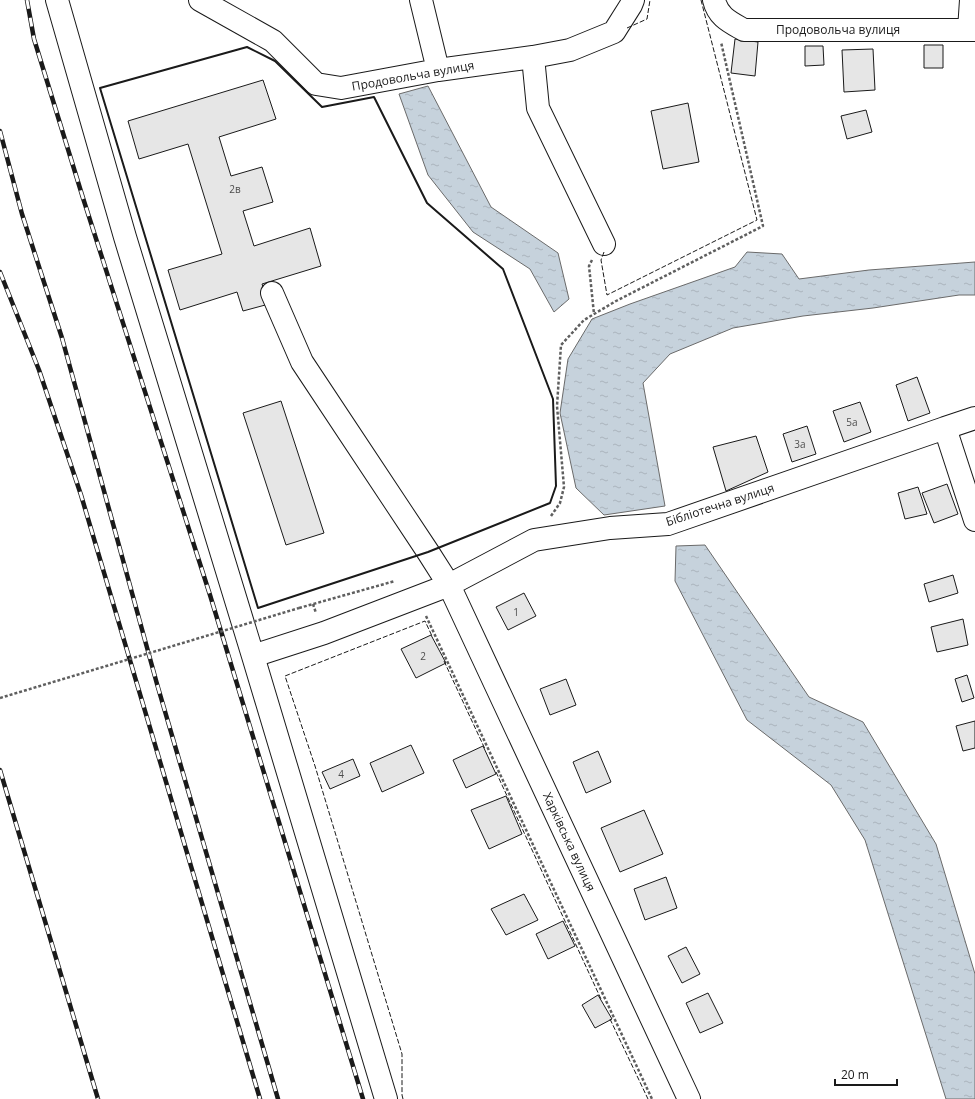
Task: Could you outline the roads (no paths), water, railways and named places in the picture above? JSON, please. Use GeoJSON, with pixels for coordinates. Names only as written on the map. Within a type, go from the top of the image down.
{"type":"FeatureCollection","features":[{"type":"Feature","properties":{"kind":"street"},"geometry":{"type":"LineString","coordinates":[[57,0],[125,237],[386,1099]]}},
{"type":"Feature","properties":{"kind":"street","name":"Продовольча вулиця"},"geometry":{"type":"LineString","coordinates":[[200,0],[273,41],[316,84],[341,88],[438,70],[533,57],[570,50],[614,32],[633,0]]}},
{"type":"Feature","properties":{"kind":"street"},"geometry":{"type":"LineString","coordinates":[[421,0],[438,70]]}},
{"type":"Feature","properties":{"kind":"street","name":"Продовольча вулиця"},"geometry":{"type":"LineString","coordinates":[[714,3],[727,21],[744,30],[972,30],[971,0]]}},
{"type":"Feature","properties":{"kind":"street"},"geometry":{"type":"LineString","coordinates":[[533,57],[538,108],[604,244]]}},
{"type":"Feature","properties":{"kind":"street","name":"Харківська вулиця"},"geometry":{"type":"LineString","coordinates":[[272,294],[302,362],[450,585],[688,1099]]}},
{"type":"Feature","properties":{"kind":"street","name":"Бібліотечна вулиця"},"geometry":{"type":"LineString","coordinates":[[253,656],[324,633],[450,585],[534,540],[610,528],[668,524],[975,418]]}},
{"type":"Feature","properties":{"kind":"street"},"geometry":{"type":"LineString","coordinates":[[945,428],[975,520]]}},
{"type":"Feature","properties":{"kind":"water"},"geometry":{"type":"Polygon","coordinates":[[[428,86],[491,207],[558,253],[569,299],[554,312],[530,269],[473,232],[428,175],[399,94],[428,86]]]}},
{"type":"Feature","properties":{"kind":"water"},"geometry":{"type":"Polygon","coordinates":[[[747,252],[782,254],[799,279],[869,270],[975,262],[975,295],[959,295],[873,308],[803,316],[733,328],[670,354],[643,383],[665,506],[604,515],[576,488],[560,413],[568,359],[592,319],[735,267],[747,252]]]}},
{"type":"Feature","properties":{"kind":"water"},"geometry":{"type":"Polygon","coordinates":[[[705,545],[809,697],[863,722],[936,844],[975,974],[975,1099],[946,1099],[865,840],[831,785],[747,720],[675,581],[676,546],[705,545]]]}},
{"type":"Feature","properties":{"kind":"railway"},"geometry":{"type":"LineString","coordinates":[[27,0],[34,39],[83,198],[210,595],[363,1099]]}},
{"type":"Feature","properties":{"kind":"railway"},"geometry":{"type":"LineString","coordinates":[[0,131],[22,214],[62,338],[157,684],[278,1099]]}},
{"type":"Feature","properties":{"kind":"railway"},"geometry":{"type":"LineString","coordinates":[[0,272],[39,370],[81,495],[260,1099]]}},
{"type":"Feature","properties":{"kind":"railway"},"geometry":{"type":"LineString","coordinates":[[0,770],[98,1099]]}}]}
